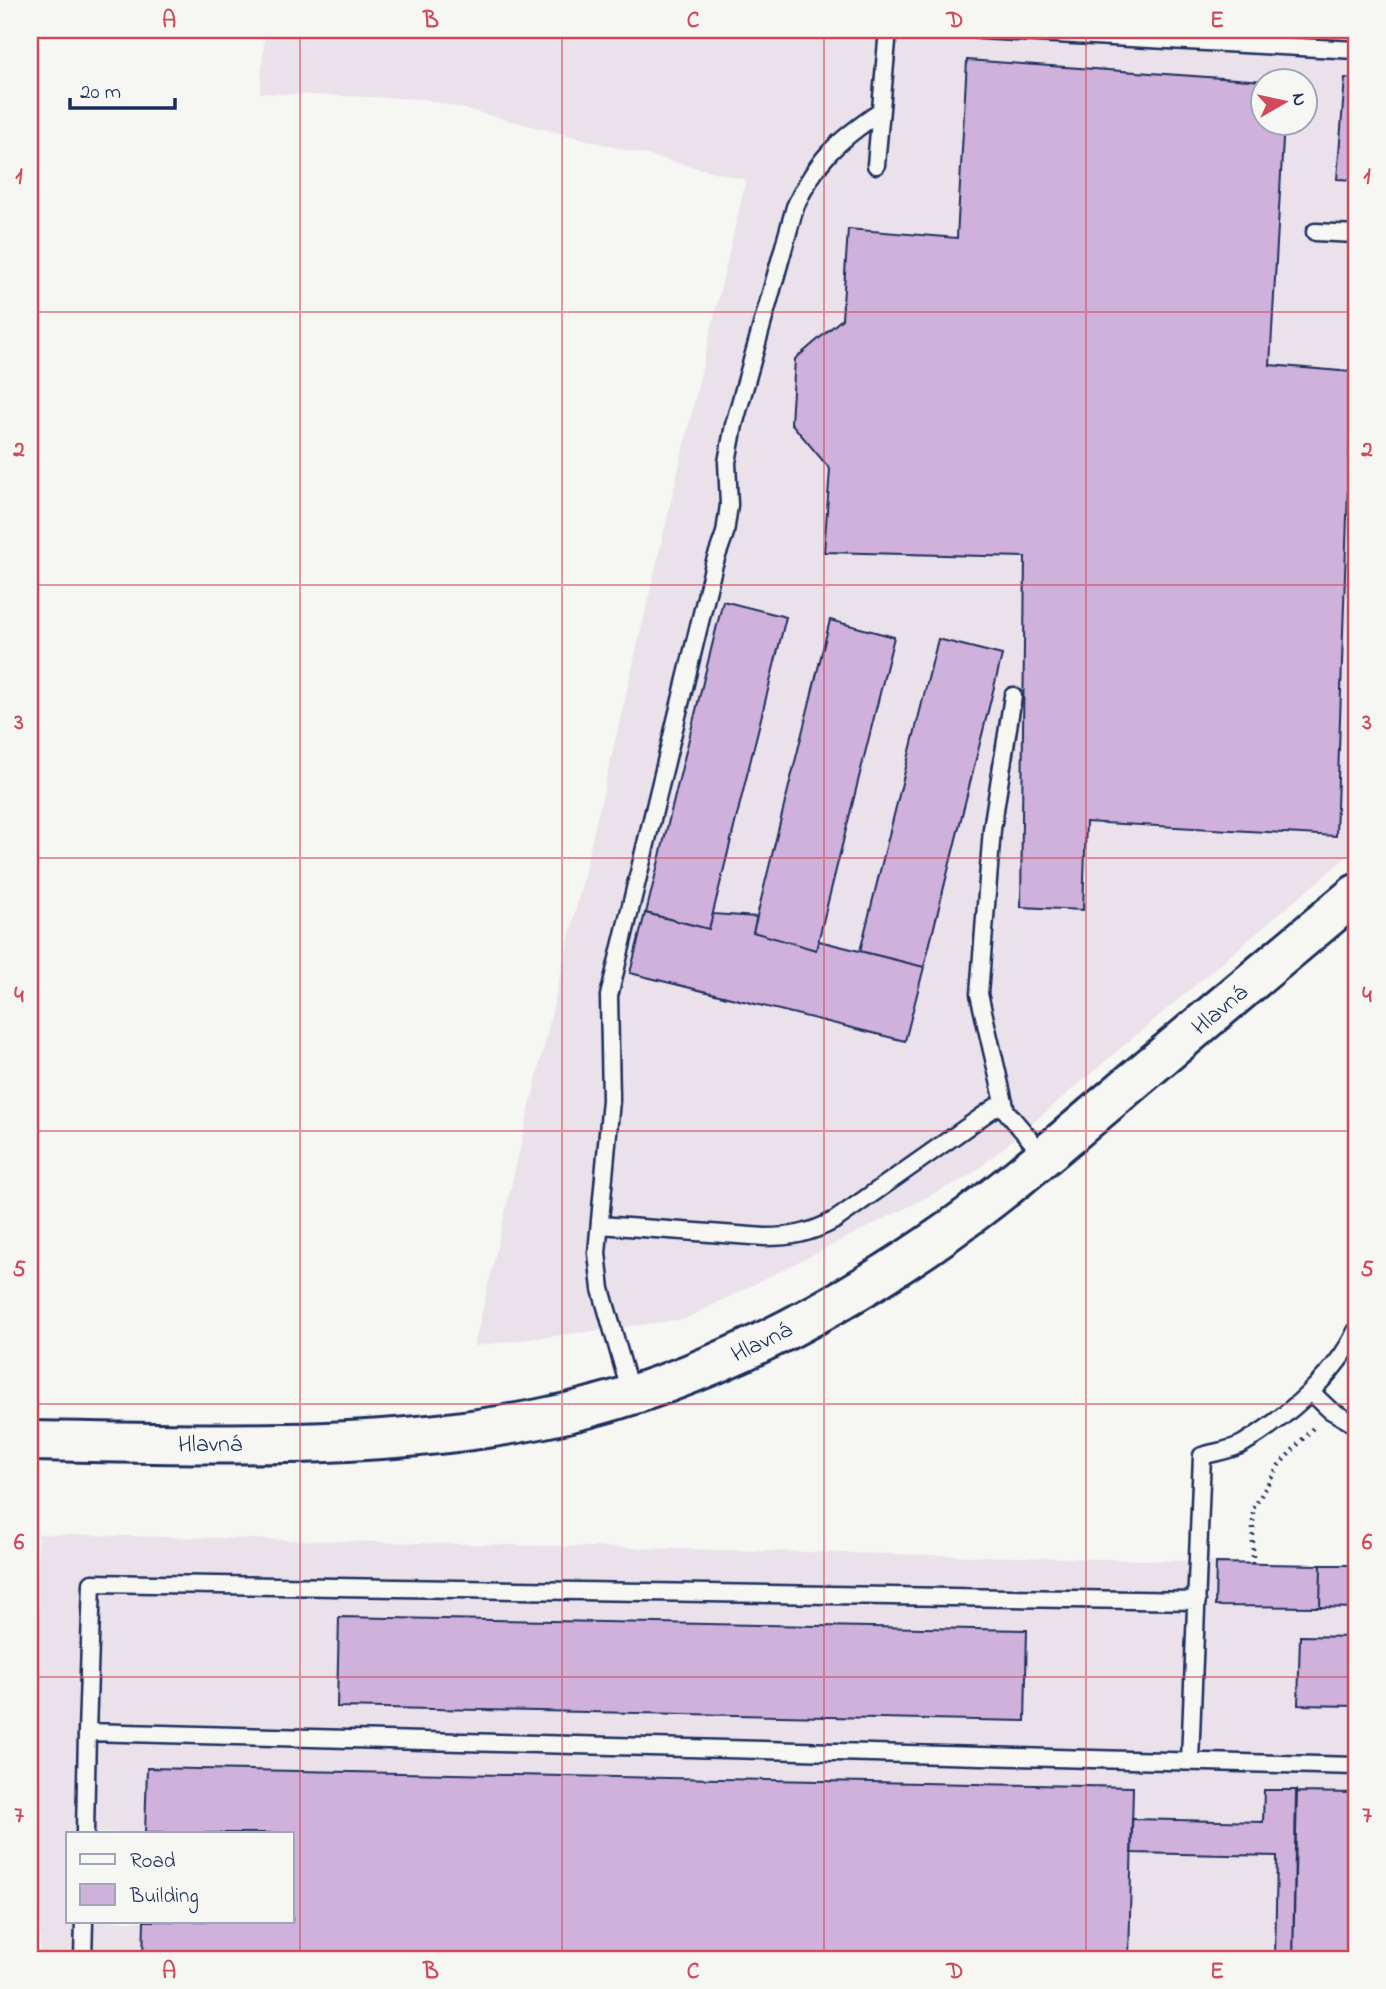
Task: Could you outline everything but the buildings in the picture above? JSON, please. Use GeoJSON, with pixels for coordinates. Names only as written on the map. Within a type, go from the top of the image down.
{"type":"FeatureCollection","features":[{"type":"Feature","properties":{"kind":"street","name":"Hlavná"},"geometry":{"type":"LineString","coordinates":[[30,1441],[374,1440],[540,1419],[631,1394],[762,1343],[857,1292],[930,1245],[1044,1156],[1356,894]]}},
{"type":"Feature","properties":{"kind":"lane"},"geometry":{"type":"LineString","coordinates":[[876,165],[888,30]]}},
{"type":"Feature","properties":{"kind":"lane"},"geometry":{"type":"LineString","coordinates":[[979,30],[1356,50]]}},
{"type":"Feature","properties":{"kind":"lane"},"geometry":{"type":"LineString","coordinates":[[631,1394],[601,1289],[597,1253],[611,1101],[609,996],[714,564],[725,533],[729,506],[727,462],[734,425],[795,207],[810,174],[844,136],[880,111]]}},
{"type":"Feature","properties":{"kind":"lane"},"geometry":{"type":"LineString","coordinates":[[1315,232],[1356,234]]}},
{"type":"Feature","properties":{"kind":"lane"},"geometry":{"type":"LineString","coordinates":[[1013,696],[992,829],[979,995],[1006,1111],[1044,1156]]}},
{"type":"Feature","properties":{"kind":"lane"},"geometry":{"type":"LineString","coordinates":[[600,1225],[765,1237],[790,1237],[813,1232],[835,1220],[1004,1101]]}},
{"type":"Feature","properties":{"kind":"lane"},"geometry":{"type":"LineString","coordinates":[[1190,1761],[1202,1456],[1242,1445],[1311,1392],[1356,1331]]}},
{"type":"Feature","properties":{"kind":"lane"},"geometry":{"type":"LineString","coordinates":[[1311,1392],[1330,1410],[1356,1425]]}},
{"type":"Feature","properties":{"kind":"lane"},"geometry":{"type":"LineString","coordinates":[[85,1832],[93,1583],[1197,1601]]}},
{"type":"Feature","properties":{"kind":"lane"},"geometry":{"type":"LineString","coordinates":[[87,1732],[1356,1766]]}},
{"type":"Feature","properties":{"kind":"lane"},"geometry":{"type":"LineString","coordinates":[[83,1959],[84,1923]]}},
{"type":"Feature","properties":{"kind":"path"},"geometry":{"type":"LineString","coordinates":[[1253,1564],[1253,1510],[1279,1465],[1330,1410]]}},
{"type":"Feature","properties":{"kind":"shaded area"},"geometry":{"type":"Polygon","coordinates":[[[265,30],[1356,30],[1356,849],[971,1175],[685,1319],[474,1346],[746,180],[425,99],[260,93],[265,30]]]}},
{"type":"Feature","properties":{"kind":"shaded area"},"geometry":{"type":"Polygon","coordinates":[[[38,1534],[1356,1565],[1356,1959],[40,1959],[38,1534]]]}}]}
